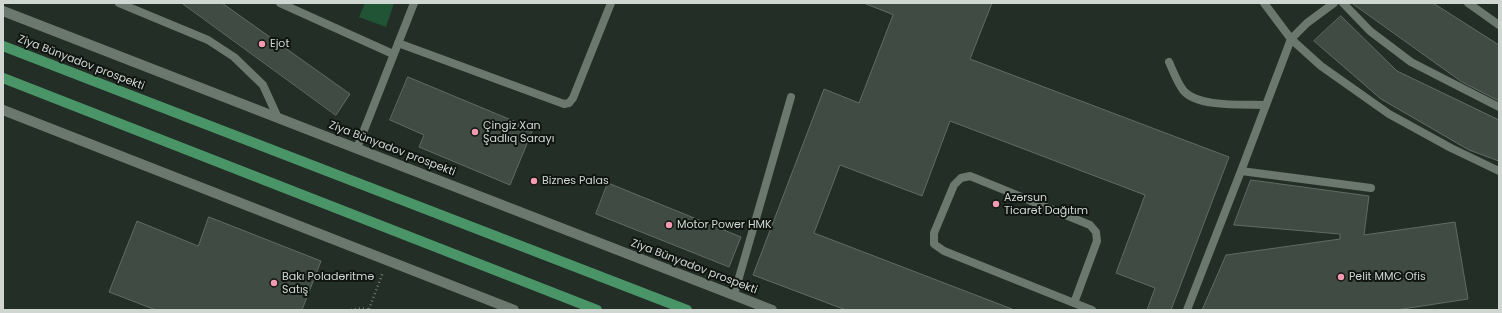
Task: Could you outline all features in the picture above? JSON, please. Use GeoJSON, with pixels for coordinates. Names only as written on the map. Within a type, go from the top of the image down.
{"type":"FeatureCollection","features":[{"type":"Feature","properties":{"kind":"main road","name":"Ziya Bünyadov prospekti"},"geometry":{"type":"LineString","coordinates":[[3,11],[772,310]]}},
{"type":"Feature","properties":{"kind":"main road","name":"Ziya Bünyadov prospekti"},"geometry":{"type":"LineString","coordinates":[[3,46],[687,310]]}},
{"type":"Feature","properties":{"kind":"main road"},"geometry":{"type":"LineString","coordinates":[[3,78],[597,310]]}},
{"type":"Feature","properties":{"kind":"main road"},"geometry":{"type":"LineString","coordinates":[[3,110],[514,310]]}},
{"type":"Feature","properties":{"kind":"lane"},"geometry":{"type":"LineString","coordinates":[[120,3],[208,40],[234,57],[263,85],[278,118]]}},
{"type":"Feature","properties":{"kind":"lane"},"geometry":{"type":"LineString","coordinates":[[280,3],[393,54]]}},
{"type":"Feature","properties":{"kind":"lane"},"geometry":{"type":"LineString","coordinates":[[357,148],[414,3]]}},
{"type":"Feature","properties":{"kind":"lane"},"geometry":{"type":"LineString","coordinates":[[398,43],[564,104],[573,98],[611,3]]}},
{"type":"Feature","properties":{"kind":"lane"},"geometry":{"type":"LineString","coordinates":[[1264,3],[1291,39],[1321,66],[1389,114],[1451,148],[1499,170]]}},
{"type":"Feature","properties":{"kind":"lane"},"geometry":{"type":"LineString","coordinates":[[1187,310],[1291,39],[1307,23],[1334,3]]}},
{"type":"Feature","properties":{"kind":"lane"},"geometry":{"type":"LineString","coordinates":[[1343,3],[1370,31],[1411,62],[1499,107]]}},
{"type":"Feature","properties":{"kind":"lane"},"geometry":{"type":"LineString","coordinates":[[1468,3],[1499,25]]}},
{"type":"Feature","properties":{"kind":"lane"},"geometry":{"type":"LineString","coordinates":[[1169,62],[1184,90],[1194,97],[1210,103],[1266,105]]}},
{"type":"Feature","properties":{"kind":"lane"},"geometry":{"type":"LineString","coordinates":[[734,295],[791,97]]}},
{"type":"Feature","properties":{"kind":"lane"},"geometry":{"type":"LineString","coordinates":[[1241,171],[1371,188]]}},
{"type":"Feature","properties":{"kind":"lane"},"geometry":{"type":"LineString","coordinates":[[1074,303],[1098,241],[1096,232],[1090,225],[970,176],[961,178],[954,185],[934,233],[934,244],[944,251],[1074,303],[1092,310]]}},
{"type":"Feature","properties":{"kind":"path"},"geometry":{"type":"LineString","coordinates":[[351,310],[361,308],[370,310],[387,261]]}},
{"type":"Feature","properties":{"kind":"green space"},"geometry":{"type":"Polygon","coordinates":[[[365,3],[394,3],[386,27],[359,17],[365,3]]]}},
{"type":"Feature","properties":{"kind":"building"},"geometry":{"type":"Polygon","coordinates":[[[182,3],[222,3],[350,94],[336,115],[182,3]]]}},
{"type":"Feature","properties":{"kind":"building"},"geometry":{"type":"Polygon","coordinates":[[[864,3],[992,3],[970,59],[1229,157],[1171,310],[1147,310],[1155,288],[1116,273],[1145,195],[950,121],[922,196],[840,165],[814,233],[1012,310],[846,310],[753,275],[824,89],[859,103],[893,15],[864,3]]]}},
{"type":"Feature","properties":{"kind":"building"},"geometry":{"type":"Polygon","coordinates":[[[1352,3],[1433,3],[1499,45],[1499,101],[1462,82],[1352,3]]]}},
{"type":"Feature","properties":{"kind":"building"},"geometry":{"type":"Polygon","coordinates":[[[1341,16],[1397,71],[1499,120],[1499,161],[1469,150],[1381,99],[1314,41],[1341,16]]]}},
{"type":"Feature","properties":{"kind":"building","name":"Çingiz Xan Şadlıq Sarayı"},"geometry":{"type":"Polygon","coordinates":[[[408,77],[533,129],[510,185],[419,147],[424,135],[390,120],[408,77]]]}},
{"type":"Feature","properties":{"kind":"building","name":"Pelit MMC Ofis"},"geometry":{"type":"Polygon","coordinates":[[[1251,180],[1369,196],[1364,235],[1455,222],[1468,299],[1396,310],[1202,310],[1226,255],[1340,239],[1340,234],[1234,225],[1251,180]]]}},
{"type":"Feature","properties":{"kind":"building","name":"Motor Power HMK"},"geometry":{"type":"Polygon","coordinates":[[[608,183],[741,237],[729,267],[596,214],[608,183]]]}},
{"type":"Feature","properties":{"kind":"building"},"geometry":{"type":"Polygon","coordinates":[[[209,217],[321,261],[302,310],[156,310],[109,292],[137,221],[198,246],[209,217]]]}},
{"type":"Feature","properties":{"kind":"place","name":"Ejot"},"geometry":{"type":"Point","coordinates":[262,44]}},
{"type":"Feature","properties":{"kind":"place","name":"Çingiz Xan Şadlıq Sarayı"},"geometry":{"type":"Point","coordinates":[475,132]}},
{"type":"Feature","properties":{"kind":"place","name":"Biznes Palas"},"geometry":{"type":"Point","coordinates":[534,181]}},
{"type":"Feature","properties":{"kind":"place","name":"Azərsun Ticarət Dağıtım"},"geometry":{"type":"Point","coordinates":[996,204]}},
{"type":"Feature","properties":{"kind":"place","name":"Motor Power HMK"},"geometry":{"type":"Point","coordinates":[669,225]}},
{"type":"Feature","properties":{"kind":"place","name":"Pelit MMC Ofis"},"geometry":{"type":"Point","coordinates":[1341,277]}},
{"type":"Feature","properties":{"kind":"place","name":"Bakı Poladəritmə Satış"},"geometry":{"type":"Point","coordinates":[274,283]}}]}
